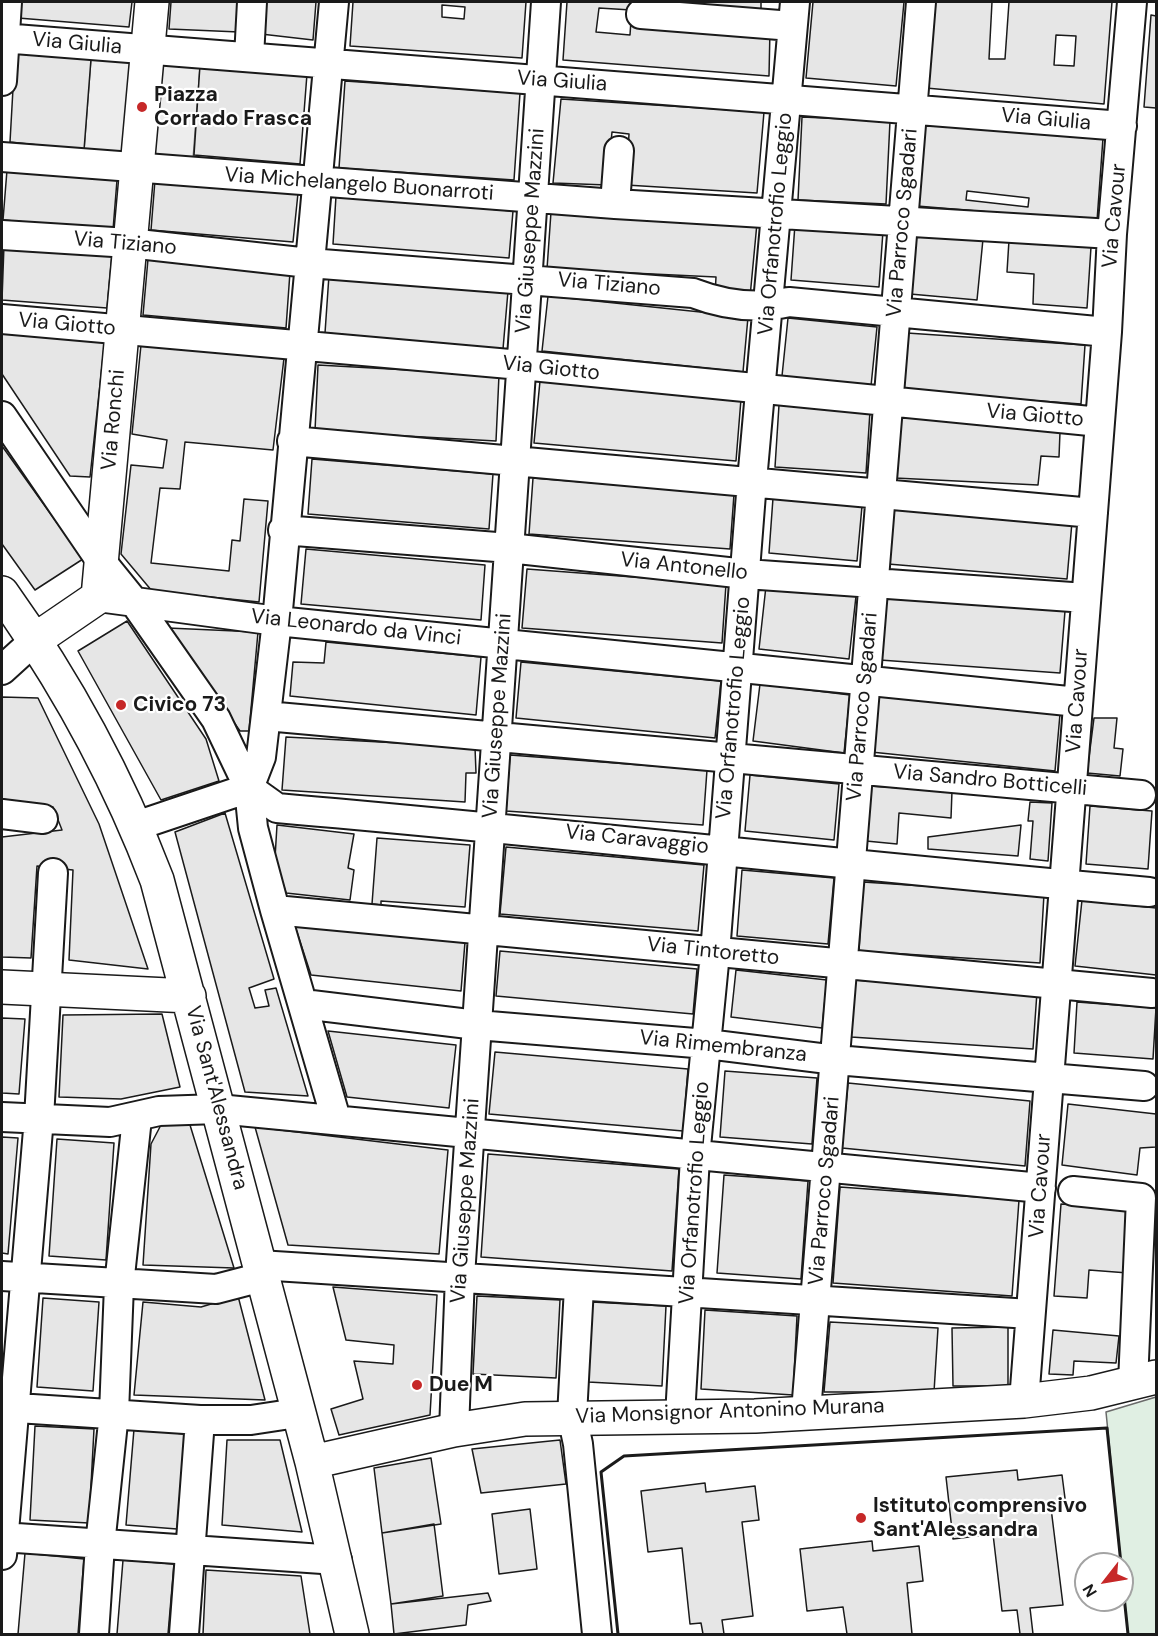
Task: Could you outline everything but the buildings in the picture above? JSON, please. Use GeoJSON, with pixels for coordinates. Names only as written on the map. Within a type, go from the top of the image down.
{"type":"FeatureCollection","features":[{"type":"Feature","properties":{"kind":"street"},"geometry":{"type":"LineString","coordinates":[[2,81],[7,2]]}},
{"type":"Feature","properties":{"kind":"street"},"geometry":{"type":"LineString","coordinates":[[147,49],[152,2]]}},
{"type":"Feature","properties":{"kind":"street"},"geometry":{"type":"LineString","coordinates":[[249,57],[252,2]]}},
{"type":"Feature","properties":{"kind":"street"},"geometry":{"type":"LineString","coordinates":[[249,788],[261,757],[277,621],[283,530],[334,2]]}},
{"type":"Feature","properties":{"kind":"street","name":"Via Giuseppe Mazzini"},"geometry":{"type":"LineString","coordinates":[[454,1430],[460,1276],[546,2]]}},
{"type":"Feature","properties":{"kind":"street","name":"Via Parroco Sgadari"},"geometry":{"type":"LineString","coordinates":[[806,1412],[921,2]]}},
{"type":"Feature","properties":{"kind":"street","name":"Via Cavour"},"geometry":{"type":"LineString","coordinates":[[1024,1401],[1107,332],[1112,234],[1132,2]]}},
{"type":"Feature","properties":{"kind":"street"},"geometry":{"type":"LineString","coordinates":[[641,14],[794,14]]}},
{"type":"Feature","properties":{"kind":"street","name":"Via Orfanotrofio Leggio"},"geometry":{"type":"LineString","coordinates":[[680,1416],[695,1156],[715,953],[752,481],[794,14]]}},
{"type":"Feature","properties":{"kind":"street","name":"Via Giulia"},"geometry":{"type":"LineString","coordinates":[[3,38],[1122,126]]}},
{"type":"Feature","properties":{"kind":"street","name":"Via Ronchi"},"geometry":{"type":"LineString","coordinates":[[98,597],[147,49]]}},
{"type":"Feature","properties":{"kind":"street"},"geometry":{"type":"LineString","coordinates":[[615,204],[619,151]]}},
{"type":"Feature","properties":{"kind":"street","name":"Via Michelangelo Buonarroti"},"geometry":{"type":"LineString","coordinates":[[2,158],[615,204],[1112,234]]}},
{"type":"Feature","properties":{"kind":"street","name":"Via Tiziano"},"geometry":{"type":"LineString","coordinates":[[2,235],[129,243],[309,263],[528,278],[693,293],[717,302],[769,307],[789,302],[1107,332]]}},
{"type":"Feature","properties":{"kind":"street","name":"Via Giotto"},"geometry":{"type":"LineString","coordinates":[[2,319],[521,365],[1100,422]]}},
{"type":"Feature","properties":{"kind":"street"},"geometry":{"type":"LineString","coordinates":[[2,416],[101,561],[135,603],[216,719],[249,788],[253,828],[336,1119]]}},
{"type":"Feature","properties":{"kind":"street"},"geometry":{"type":"LineString","coordinates":[[292,441],[1093,513]]}},
{"type":"Feature","properties":{"kind":"street","name":"Via Antonello"},"geometry":{"type":"LineString","coordinates":[[283,530],[509,549],[746,574],[1086,598]]}},
{"type":"Feature","properties":{"kind":"street","name":"Via Sant'Alessandra"},"geometry":{"type":"LineString","coordinates":[[2,593],[35,640],[111,773],[136,826],[157,880],[297,1413],[312,1462],[337,1560],[352,1635]]}},
{"type":"Feature","properties":{"kind":"street"},"geometry":{"type":"LineString","coordinates":[[2,670],[35,640],[98,597]]}},
{"type":"Feature","properties":{"kind":"street","name":"Via Leonardo da Vinci"},"geometry":{"type":"LineString","coordinates":[[98,597],[277,621],[1078,702]]}},
{"type":"Feature","properties":{"kind":"street","name":"Via Sandro Botticelli"},"geometry":{"type":"LineString","coordinates":[[266,716],[1141,795]]}},
{"type":"Feature","properties":{"kind":"street"},"geometry":{"type":"LineString","coordinates":[[136,826],[249,788]]}},
{"type":"Feature","properties":{"kind":"street","name":"Via Caravaggio"},"geometry":{"type":"LineString","coordinates":[[249,788],[277,808],[722,849],[851,866],[1149,892]]}},
{"type":"Feature","properties":{"kind":"street"},"geometry":{"type":"LineString","coordinates":[[2,814],[43,819]]}},
{"type":"Feature","properties":{"kind":"street"},"geometry":{"type":"LineString","coordinates":[[53,873],[39,1118],[13,1276],[2,1543],[100,1545],[337,1560]]}},
{"type":"Feature","properties":{"kind":"street","name":"Via Tintoretto"},"geometry":{"type":"LineString","coordinates":[[275,910],[1152,993]]}},
{"type":"Feature","properties":{"kind":"street"},"geometry":{"type":"LineString","coordinates":[[2,987],[45,991],[189,996]]}},
{"type":"Feature","properties":{"kind":"street","name":"Via Rimembranza"},"geometry":{"type":"LineString","coordinates":[[303,1004],[477,1024],[707,1044],[836,1060],[1144,1086]]}},
{"type":"Feature","properties":{"kind":"street"},"geometry":{"type":"LineString","coordinates":[[2,1117],[110,1122],[159,1111],[218,1109],[1041,1188]]}},
{"type":"Feature","properties":{"kind":"street"},"geometry":{"type":"LineString","coordinates":[[94,1635],[100,1545],[114,1413],[119,1285],[136,1118]]}},
{"type":"Feature","properties":{"kind":"street"},"geometry":{"type":"LineString","coordinates":[[1073,1191],[1141,1198],[1146,1379]]}},
{"type":"Feature","properties":{"kind":"street"},"geometry":{"type":"LineString","coordinates":[[13,1276],[119,1285],[216,1289],[261,1271],[460,1276],[579,1287],[1030,1314]]}},
{"type":"Feature","properties":{"kind":"street"},"geometry":{"type":"LineString","coordinates":[[579,1287],[573,1416],[578,1444],[597,1635]]}},
{"type":"Feature","properties":{"kind":"street","name":"Via Monsignor Antonino Murana"},"geometry":{"type":"LineString","coordinates":[[312,1462],[454,1430],[525,1419],[573,1416],[754,1416],[1024,1401],[1091,1394],[1146,1379]]}},
{"type":"Feature","properties":{"kind":"street"},"geometry":{"type":"LineString","coordinates":[[7,1407],[200,1420],[251,1420],[297,1413]]}},
{"type":"Feature","properties":{"kind":"street"},"geometry":{"type":"LineString","coordinates":[[184,1635],[200,1420]]}},
{"type":"Feature","properties":{"kind":"green space"},"geometry":{"type":"Polygon","coordinates":[[[1156,1397],[1156,1634],[1128,1634],[1126,1612],[1134,1612],[1134,1552],[1120,1552],[1106,1412],[1156,1397]]]}},
{"type":"Feature","properties":{"kind":"shaded area","name":"Piazza Corrado Frasca"},"geometry":{"type":"Polygon","coordinates":[[[92,45],[201,54],[192,173],[83,164],[92,45]]]}},
{"type":"Feature","properties":{"kind":"wall"},"geometry":{"type":"LineString","coordinates":[[618,1634],[601,1472],[624,1456],[1107,1428],[1120,1552]]}},
{"type":"Feature","properties":{"kind":"wall"},"geometry":{"type":"LineString","coordinates":[[1126,1612],[1128,1634]]}},
{"type":"Feature","properties":{"kind":"place","name":"Piazza Corrado Frasca"},"geometry":{"type":"Point","coordinates":[142,107]}},
{"type":"Feature","properties":{"kind":"place","name":"Civico 73"},"geometry":{"type":"Point","coordinates":[121,705]}},
{"type":"Feature","properties":{"kind":"place","name":"Due M"},"geometry":{"type":"Point","coordinates":[417,1385]}},
{"type":"Feature","properties":{"kind":"place","name":"Istituto comprensivo Sant'Alessandra"},"geometry":{"type":"Point","coordinates":[861,1518]}}]}
